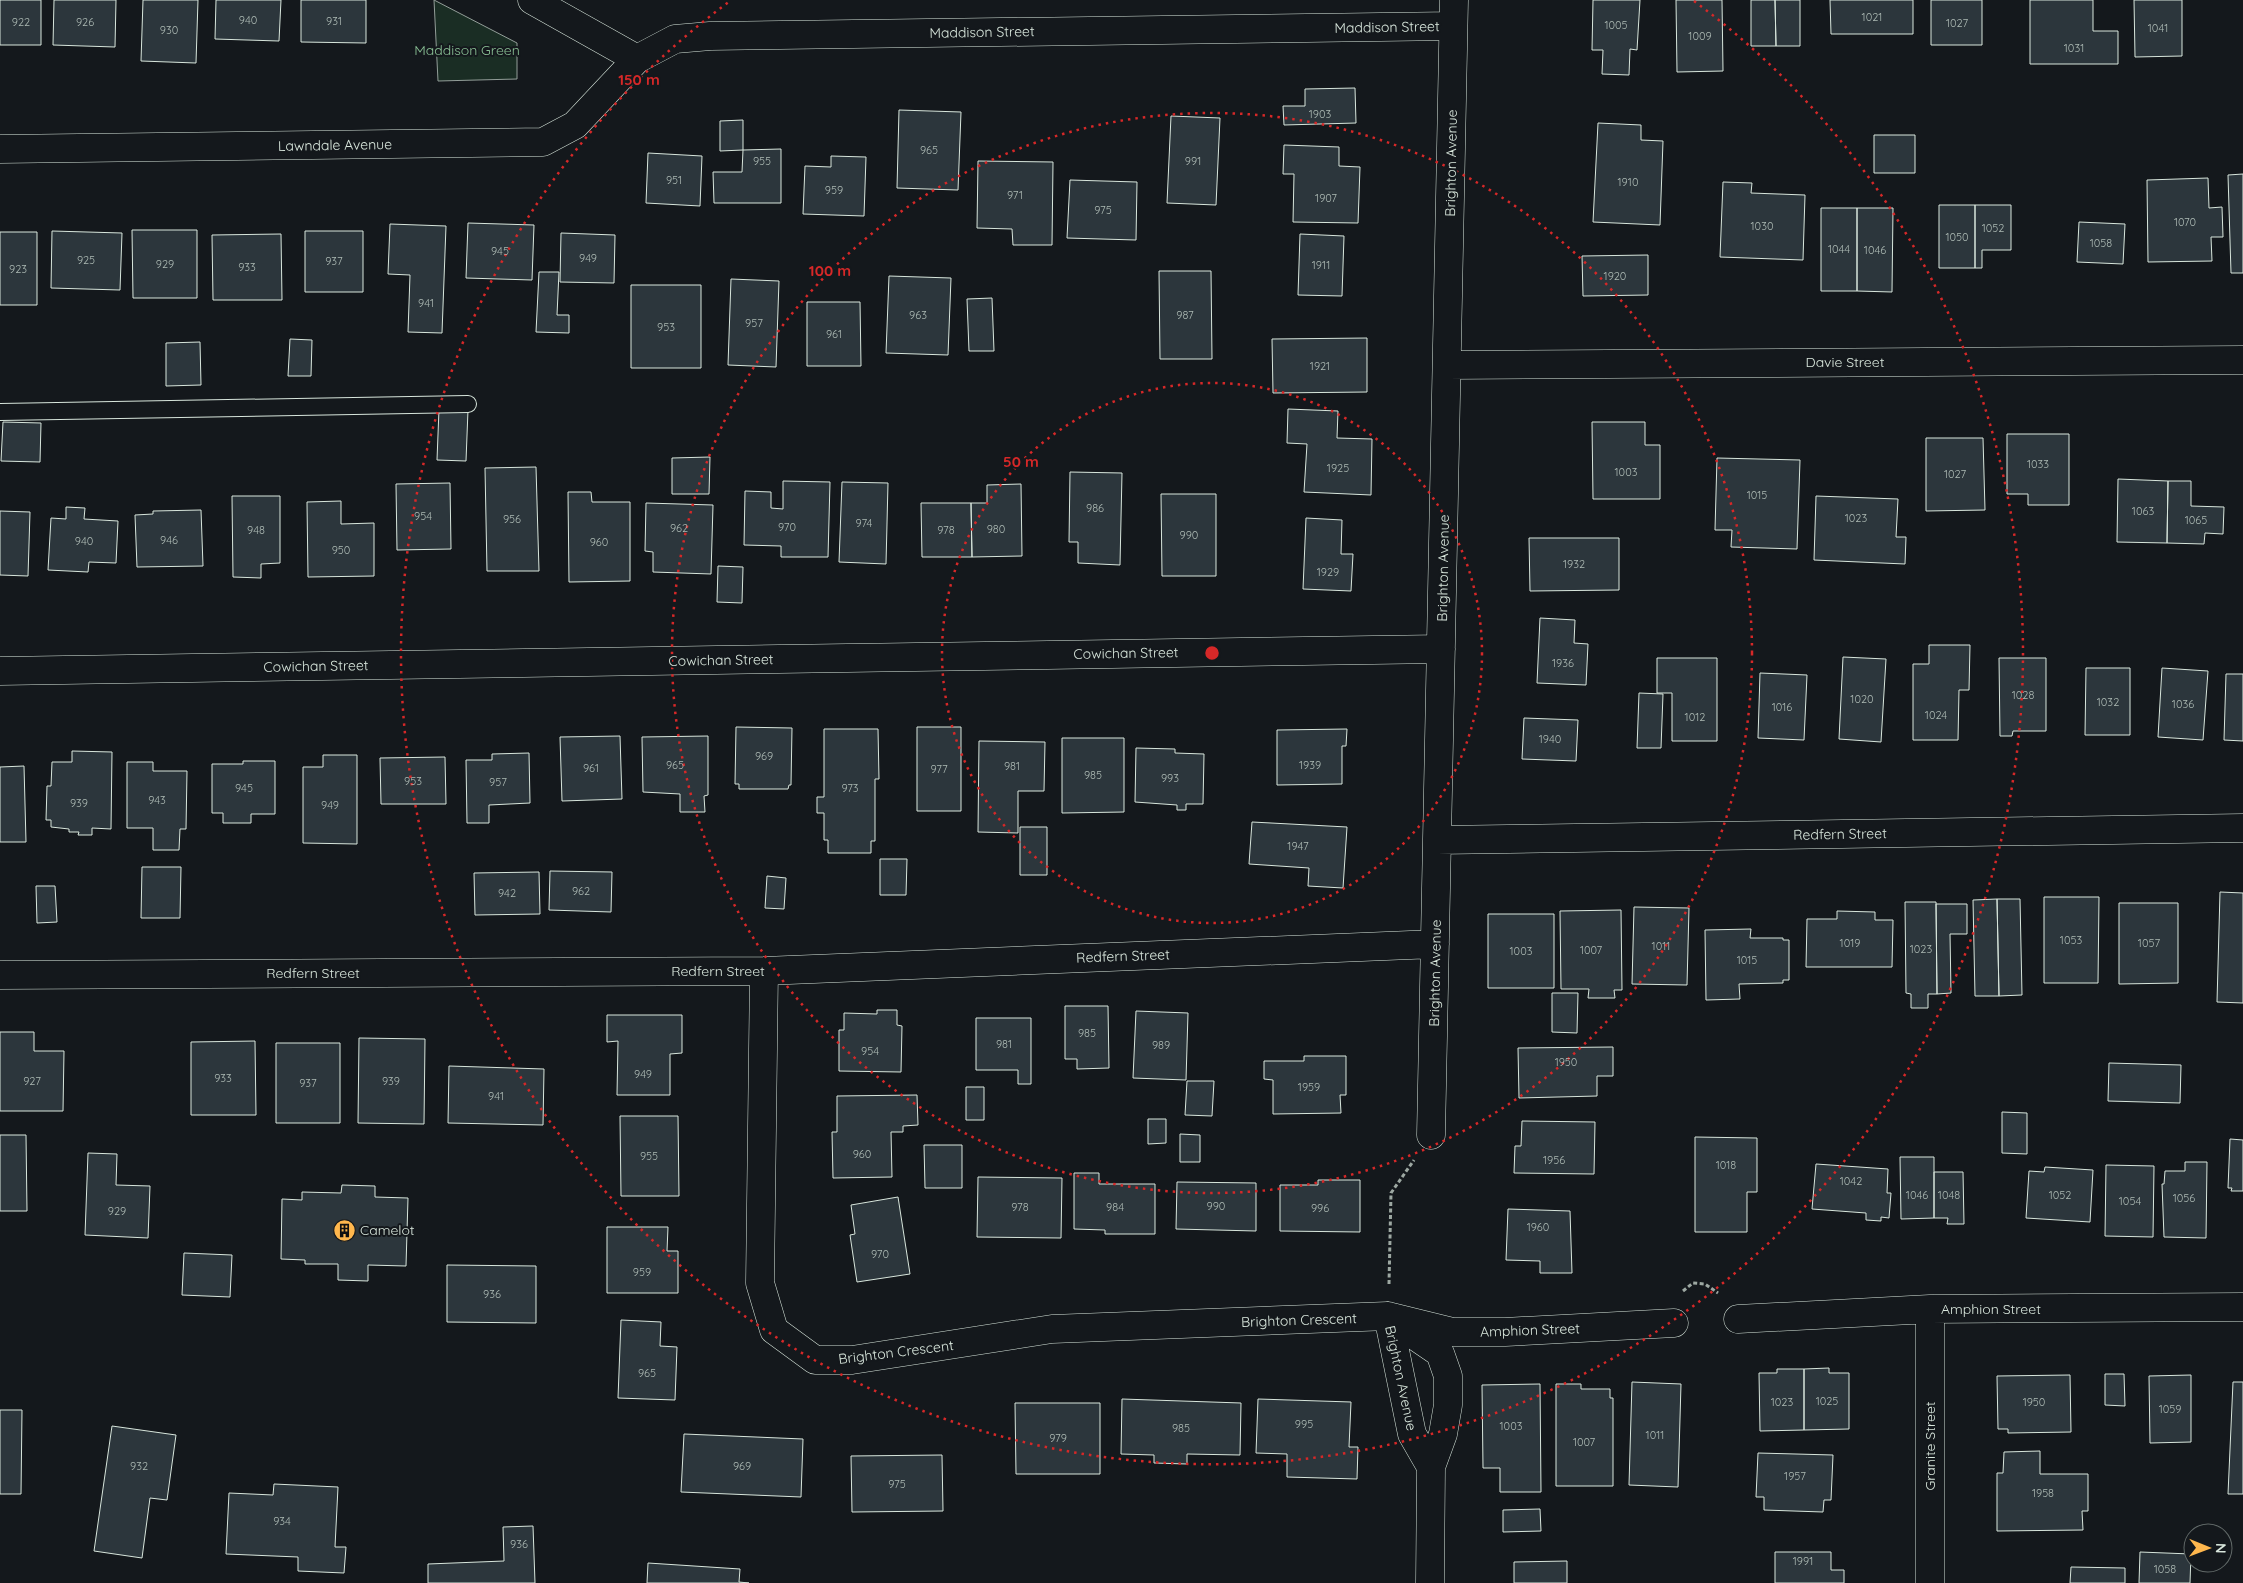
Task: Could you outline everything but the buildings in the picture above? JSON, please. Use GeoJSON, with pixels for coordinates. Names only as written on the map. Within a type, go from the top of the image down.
{"type":"FeatureCollection","features":[{"type":"Feature","properties":{"kind":"street"},"geometry":{"type":"LineString","coordinates":[[532,0],[637,59]]}},
{"type":"Feature","properties":{"kind":"street","name":"Maddison Street"},"geometry":{"type":"LineString","coordinates":[[637,59],[675,39],[710,36],[1454,13]]}},
{"type":"Feature","properties":{"kind":"street","name":"Brighton Avenue"},"geometry":{"type":"LineString","coordinates":[[1432,1135],[1454,13]]}},
{"type":"Feature","properties":{"kind":"street","name":"Lawndale Avenue"},"geometry":{"type":"LineString","coordinates":[[0,150],[543,142],[575,125],[637,59]]}},
{"type":"Feature","properties":{"kind":"street","name":"Davie Street"},"geometry":{"type":"LineString","coordinates":[[1447,365],[2243,360]]}},
{"type":"Feature","properties":{"kind":"street","name":"Cowichan Street"},"geometry":{"type":"LineString","coordinates":[[0,670],[1441,648]]}},
{"type":"Feature","properties":{"kind":"street","name":"Redfern Street"},"geometry":{"type":"LineString","coordinates":[[1437,840],[2243,828]]}},
{"type":"Feature","properties":{"kind":"street","name":"Redfern Street"},"geometry":{"type":"LineString","coordinates":[[0,975],[764,971],[1436,944]]}},
{"type":"Feature","properties":{"kind":"street","name":"Brighton Crescent"},"geometry":{"type":"LineString","coordinates":[[764,971],[760,1283],[774,1330],[815,1360],[852,1360],[1052,1329],[1388,1316]]}},
{"type":"Feature","properties":{"kind":"street","name":"Amphion Street"},"geometry":{"type":"LineString","coordinates":[[1738,1319],[1930,1309],[2243,1307]]}},
{"type":"Feature","properties":{"kind":"street","name":"Granite Street"},"geometry":{"type":"LineString","coordinates":[[1930,1309],[1930,1583]]}},
{"type":"Feature","properties":{"kind":"street","name":"Brighton Avenue"},"geometry":{"type":"LineString","coordinates":[[1388,1316],[1412,1434],[1430,1467]]}},
{"type":"Feature","properties":{"kind":"street","name":"Brighton Avenue"},"geometry":{"type":"LineString","coordinates":[[1388,1316],[1440,1353],[1448,1376],[1448,1405],[1442,1434],[1430,1467],[1430,1583]]}},
{"type":"Feature","properties":{"kind":"street","name":"Amphion Street"},"geometry":{"type":"LineString","coordinates":[[1388,1316],[1453,1332],[1505,1332],[1674,1323]]}},
{"type":"Feature","properties":{"kind":"lane"},"geometry":{"type":"LineString","coordinates":[[0,412],[468,404]]}},
{"type":"Feature","properties":{"kind":"path"},"geometry":{"type":"LineString","coordinates":[[1388,1316],[1391,1193],[1432,1135]]}},
{"type":"Feature","properties":{"kind":"path"},"geometry":{"type":"LineString","coordinates":[[1674,1323],[1684,1291],[1693,1283],[1705,1284],[1723,1297],[1738,1319]]}},
{"type":"Feature","properties":{"kind":"green space","name":"Maddison Green"},"geometry":{"type":"Polygon","coordinates":[[[434,0],[517,43],[517,79],[438,81],[434,0]]]}},
{"type":"Feature","properties":{"kind":"place","name":"Camelot"},"geometry":{"type":"Point","coordinates":[344,1230]}}]}
